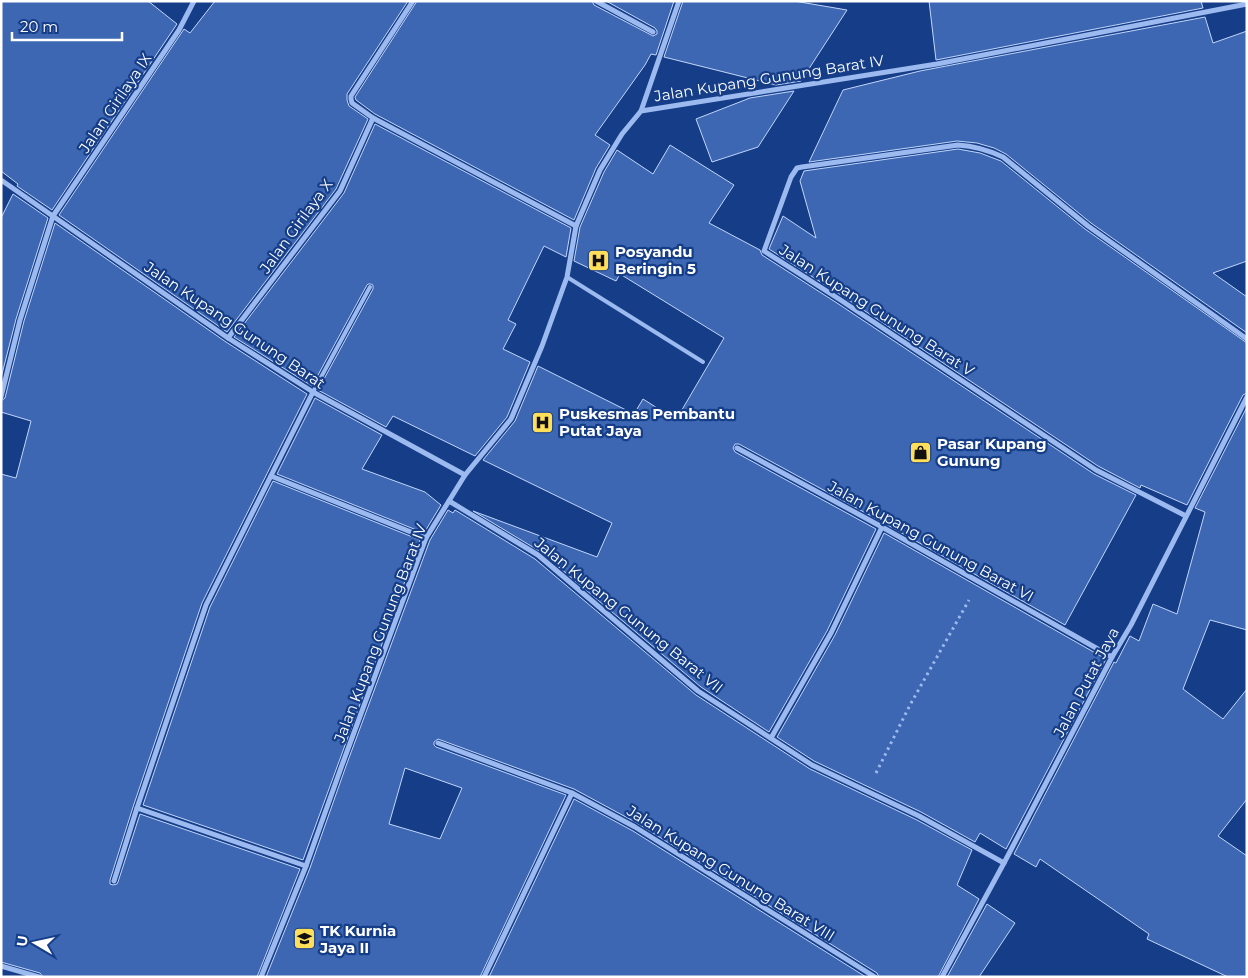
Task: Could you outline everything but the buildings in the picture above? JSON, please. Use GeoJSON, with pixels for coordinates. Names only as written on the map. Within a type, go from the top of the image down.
{"type":"FeatureCollection","features":[{"type":"Feature","properties":{"kind":"street","name":"Jalan Girilaya IX"},"geometry":{"type":"LineString","coordinates":[[1,397],[20,320],[53,216],[179,30],[194,1]]}},
{"type":"Feature","properties":{"kind":"street"},"geometry":{"type":"LineString","coordinates":[[413,1],[351,96],[350,100],[352,103],[373,118],[576,226]]}},
{"type":"Feature","properties":{"kind":"street"},"geometry":{"type":"LineString","coordinates":[[596,1],[653,32]]}},
{"type":"Feature","properties":{"kind":"street"},"geometry":{"type":"LineString","coordinates":[[641,111],[680,1]]}},
{"type":"Feature","properties":{"kind":"street","name":"Jalan Kupang Gunung Barat IV"},"geometry":{"type":"LineString","coordinates":[[261,977],[306,866],[426,538],[465,476],[511,419],[542,346],[568,277],[576,226],[600,170],[622,134],[641,111],[938,64],[1247,4]]}},
{"type":"Feature","properties":{"kind":"street","name":"Jalan Girilaya X"},"geometry":{"type":"LineString","coordinates":[[228,338],[340,191],[373,118]]}},
{"type":"Feature","properties":{"kind":"street","name":"Jalan Kupang Gunung Barat V"},"geometry":{"type":"LineString","coordinates":[[1186,516],[1096,470],[764,251],[791,177],[797,168],[958,145],[971,145],[1003,157],[1088,226],[1247,340]]}},
{"type":"Feature","properties":{"kind":"street","name":"Jalan Kupang Gunung Barat"},"geometry":{"type":"LineString","coordinates":[[1,180],[228,338],[313,392],[465,476]]}},
{"type":"Feature","properties":{"kind":"street"},"geometry":{"type":"LineString","coordinates":[[114,880],[206,605],[313,392]]}},
{"type":"Feature","properties":{"kind":"street","name":"Jalan Putat Jaya"},"geometry":{"type":"LineString","coordinates":[[942,977],[1112,657],[1131,625],[1247,397]]}},
{"type":"Feature","properties":{"kind":"street","name":"Jalan Kupang Gunung Barat VI"},"geometry":{"type":"LineString","coordinates":[[737,448],[882,527],[1112,657]]}},
{"type":"Feature","properties":{"kind":"street"},"geometry":{"type":"LineString","coordinates":[[270,476],[426,538]]}},
{"type":"Feature","properties":{"kind":"street","name":"Jalan Kupang Gunung Barat VII"},"geometry":{"type":"LineString","coordinates":[[449,501],[538,555],[698,691],[812,765],[919,816],[1004,863]]}},
{"type":"Feature","properties":{"kind":"street"},"geometry":{"type":"LineString","coordinates":[[771,738],[832,632],[882,527]]}},
{"type":"Feature","properties":{"kind":"street","name":"Jalan Kupang Gunung Barat VIII"},"geometry":{"type":"LineString","coordinates":[[438,743],[572,793],[635,827],[876,977]]}},
{"type":"Feature","properties":{"kind":"street"},"geometry":{"type":"LineString","coordinates":[[484,977],[572,793]]}},
{"type":"Feature","properties":{"kind":"street"},"geometry":{"type":"LineString","coordinates":[[137,808],[306,866]]}},
{"type":"Feature","properties":{"kind":"street"},"geometry":{"type":"LineString","coordinates":[[1,966],[39,977]]}},
{"type":"Feature","properties":{"kind":"lane"},"geometry":{"type":"LineString","coordinates":[[568,277],[702,362]]}},
{"type":"Feature","properties":{"kind":"lane"},"geometry":{"type":"LineString","coordinates":[[313,392],[370,287]]}},
{"type":"Feature","properties":{"kind":"path"},"geometry":{"type":"LineString","coordinates":[[867,791],[910,705],[979,582]]}},
{"type":"Feature","properties":{"kind":"place","name":"Posyandu Beringin 5"},"geometry":{"type":"Point","coordinates":[599,260]}},
{"type":"Feature","properties":{"kind":"place","name":"Puskesmas Pembantu Putat Jaya"},"geometry":{"type":"Point","coordinates":[543,422]}},
{"type":"Feature","properties":{"kind":"place","name":"Pasar Kupang Gunung"},"geometry":{"type":"Point","coordinates":[921,452]}},
{"type":"Feature","properties":{"kind":"place","name":"TK Kurnia Jaya II"},"geometry":{"type":"Point","coordinates":[304,939]}}]}
